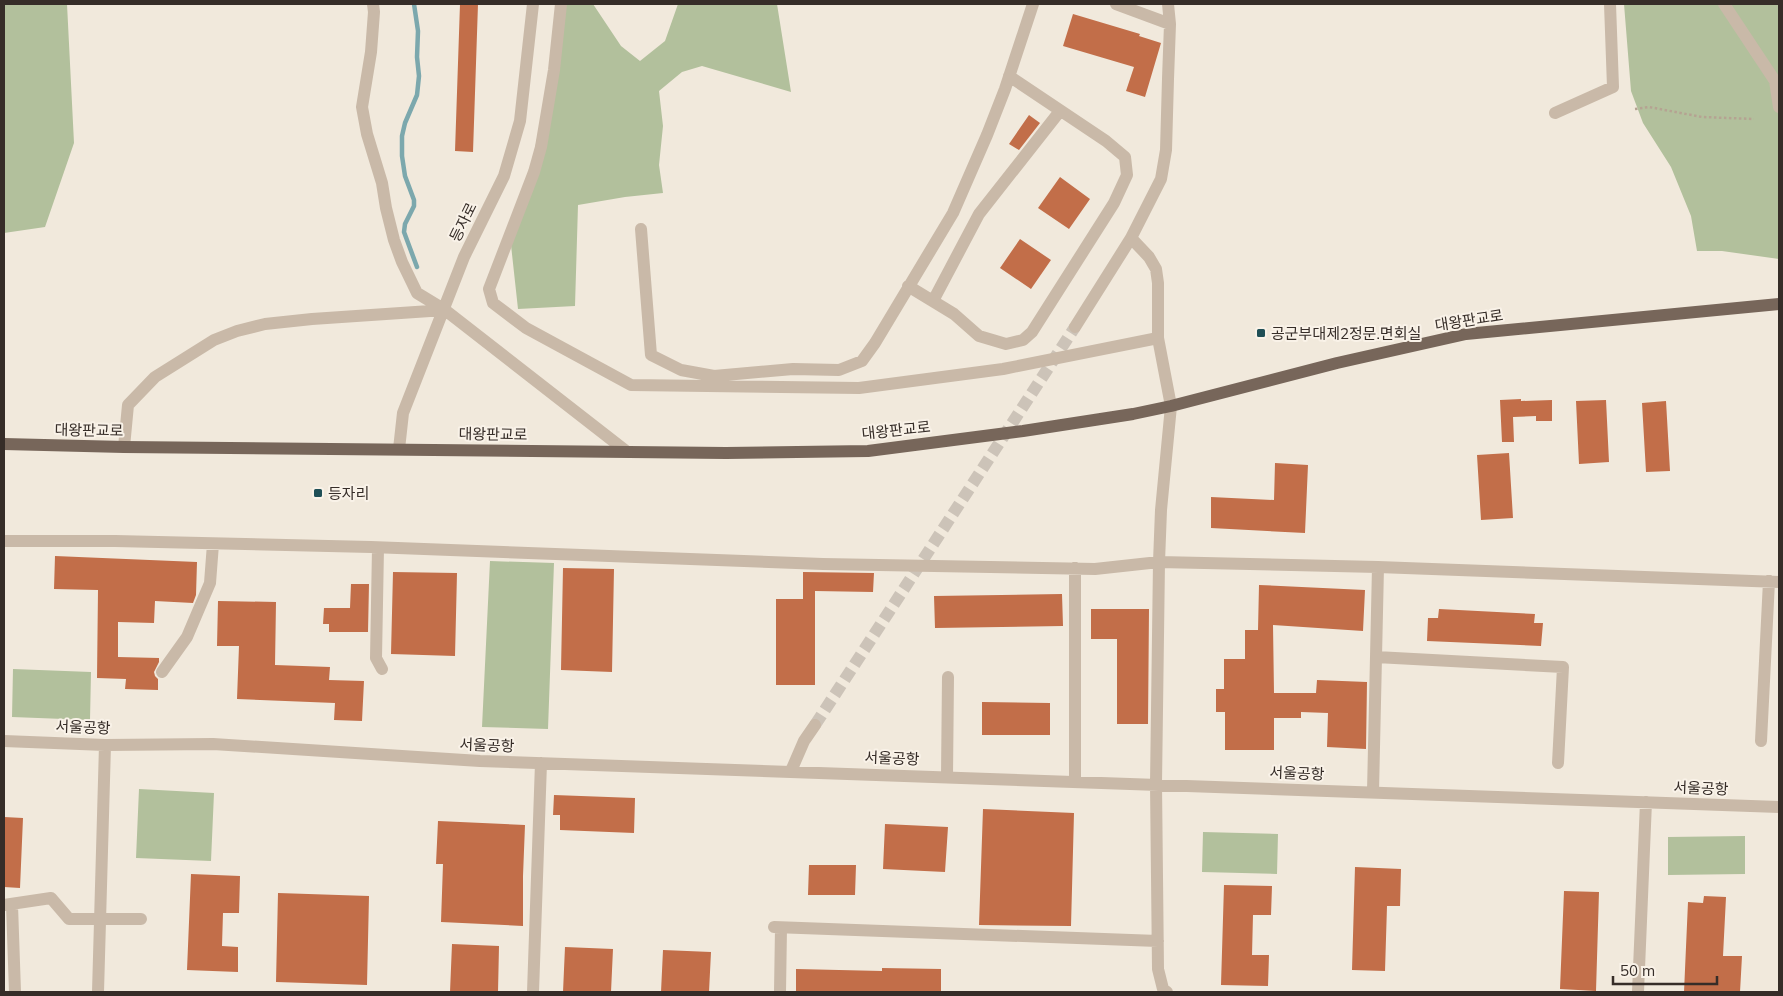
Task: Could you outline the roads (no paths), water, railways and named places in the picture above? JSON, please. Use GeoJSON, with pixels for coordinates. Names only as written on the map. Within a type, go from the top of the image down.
{"type":"FeatureCollection","features":[{"type":"Feature","properties":{"kind":"main road","name":"대왕판교로"},"geometry":{"type":"LineString","coordinates":[[4,444],[19,446],[726,453],[868,451],[1023,431],[1133,414],[1337,363],[1466,334],[1779,304]]}},
{"type":"Feature","properties":{"kind":"street"},"geometry":{"type":"LineString","coordinates":[[372,4],[374,12],[371,52],[362,108],[367,134],[382,183],[394,240],[417,293],[445,310],[626,451]]}},
{"type":"Feature","properties":{"kind":"street","name":"등자로"},"geometry":{"type":"LineString","coordinates":[[399,449],[402,414],[445,310],[464,257],[504,176],[520,121],[533,4]]}},
{"type":"Feature","properties":{"kind":"street"},"geometry":{"type":"LineString","coordinates":[[561,4],[554,70],[541,146],[534,172],[490,289],[493,303],[526,328],[631,385],[859,388],[1003,368],[1158,338]]}},
{"type":"Feature","properties":{"kind":"street"},"geometry":{"type":"LineString","coordinates":[[641,229],[651,355],[681,370],[714,376],[793,369],[839,370],[862,361],[953,213],[987,135],[1033,4]]}},
{"type":"Feature","properties":{"kind":"street"},"geometry":{"type":"LineString","coordinates":[[1116,4],[1170,24]]}},
{"type":"Feature","properties":{"kind":"street"},"geometry":{"type":"LineString","coordinates":[[1075,327],[1131,238],[1161,179],[1166,150],[1170,24],[1167,4]]}},
{"type":"Feature","properties":{"kind":"street"},"geometry":{"type":"LineString","coordinates":[[1555,113],[1613,87],[1610,4]]}},
{"type":"Feature","properties":{"kind":"street"},"geometry":{"type":"LineString","coordinates":[[1724,4],[1775,81],[1779,107]]}},
{"type":"Feature","properties":{"kind":"street"},"geometry":{"type":"LineString","coordinates":[[908,286],[954,314],[979,336],[1006,344],[1023,340],[1032,332],[1114,204],[1127,175],[1125,157],[1106,141],[1008,76]]}},
{"type":"Feature","properties":{"kind":"street"},"geometry":{"type":"LineString","coordinates":[[933,301],[979,214],[1060,110]]}},
{"type":"Feature","properties":{"kind":"street"},"geometry":{"type":"LineString","coordinates":[[1131,238],[1149,257],[1156,269],[1158,283],[1158,338],[1171,406],[1161,510],[1156,784],[1158,969],[1163,989],[1167,992]]}},
{"type":"Feature","properties":{"kind":"street"},"geometry":{"type":"LineString","coordinates":[[124,447],[128,405],[156,377],[214,340],[237,331],[265,324],[312,318],[445,310]]}},
{"type":"Feature","properties":{"kind":"street"},"geometry":{"type":"LineString","coordinates":[[4,440],[19,446]]}},
{"type":"Feature","properties":{"kind":"street"},"geometry":{"type":"LineString","coordinates":[[4,541],[378,548],[822,564],[1095,569],[1159,562],[1378,567],[1774,582],[1761,741]]}},
{"type":"Feature","properties":{"kind":"street"},"geometry":{"type":"LineString","coordinates":[[162,672],[187,637],[210,583],[213,544]]}},
{"type":"Feature","properties":{"kind":"street"},"geometry":{"type":"LineString","coordinates":[[378,548],[376,658],[382,669]]}},
{"type":"Feature","properties":{"kind":"street"},"geometry":{"type":"LineString","coordinates":[[1373,792],[1378,567]]}},
{"type":"Feature","properties":{"kind":"street"},"geometry":{"type":"LineString","coordinates":[[1075,568],[1075,781]]}},
{"type":"Feature","properties":{"kind":"street"},"geometry":{"type":"LineString","coordinates":[[1376,657],[1563,666],[1558,763]]}},
{"type":"Feature","properties":{"kind":"street"},"geometry":{"type":"LineString","coordinates":[[948,677],[948,776]]}},
{"type":"Feature","properties":{"kind":"street"},"geometry":{"type":"LineString","coordinates":[[791,771],[804,741],[815,725]]}},
{"type":"Feature","properties":{"kind":"street","name":"서울공항"},"geometry":{"type":"LineString","coordinates":[[4,741],[105,745],[213,744],[417,758],[541,763],[1779,807]]}},
{"type":"Feature","properties":{"kind":"street"},"geometry":{"type":"LineString","coordinates":[[98,992],[105,745]]}},
{"type":"Feature","properties":{"kind":"street"},"geometry":{"type":"LineString","coordinates":[[533,992],[541,763]]}},
{"type":"Feature","properties":{"kind":"street"},"geometry":{"type":"LineString","coordinates":[[1638,992],[1646,802]]}},
{"type":"Feature","properties":{"kind":"street"},"geometry":{"type":"LineString","coordinates":[[15,992],[8,905],[51,898],[69,919],[141,919]]}},
{"type":"Feature","properties":{"kind":"street"},"geometry":{"type":"LineString","coordinates":[[780,992],[777,928],[1158,941]]}},
{"type":"Feature","properties":{"kind":"waterway"},"geometry":{"type":"LineString","coordinates":[[414,4],[418,31],[417,57],[419,76],[417,95],[405,123],[402,136],[402,156],[405,176],[414,200],[414,206],[405,224],[404,232],[417,267]]}},
{"type":"Feature","properties":{"kind":"tunnel"},"geometry":{"type":"LineString","coordinates":[[815,725],[1075,327]]}},
{"type":"Feature","properties":{"kind":"place","name":"공군부대제2정문.면회실"},"geometry":{"type":"Point","coordinates":[1261,333]}},
{"type":"Feature","properties":{"kind":"place","name":"등자리"},"geometry":{"type":"Point","coordinates":[318,493]}}]}
